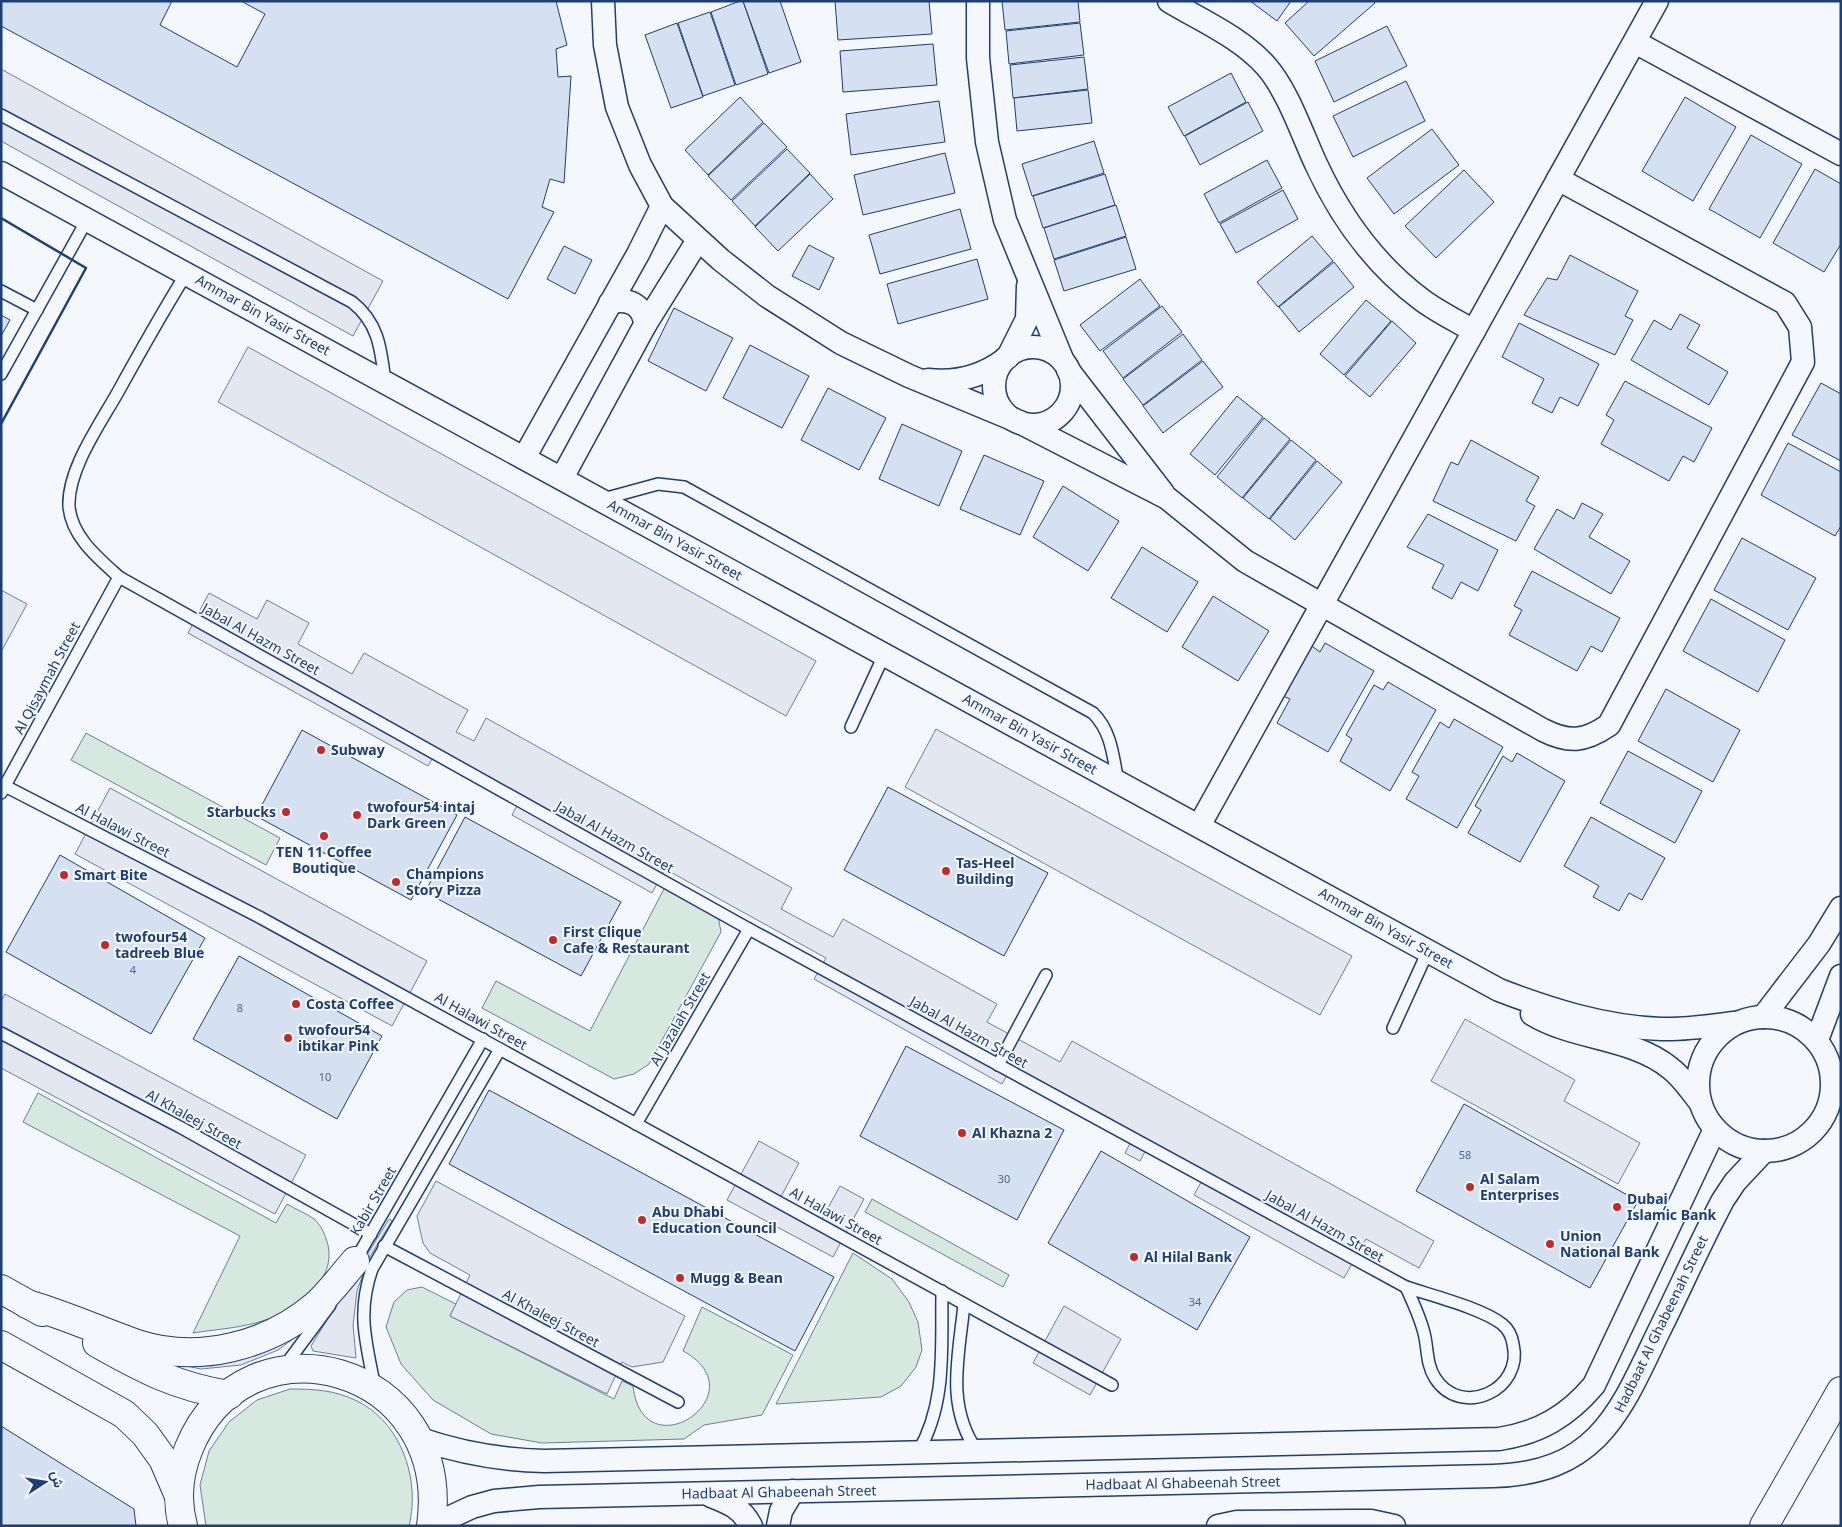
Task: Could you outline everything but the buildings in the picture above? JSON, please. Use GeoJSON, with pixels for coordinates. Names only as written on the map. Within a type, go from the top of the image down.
{"type":"FeatureCollection","features":[{"type":"Feature","properties":{"kind":"main road"},"geometry":{"type":"LineString","coordinates":[[27,1304],[73,1318],[138,1344],[182,1351],[223,1349],[263,1338],[300,1318],[330,1290],[355,1261]]}},
{"type":"Feature","properties":{"kind":"main road"},"geometry":{"type":"LineString","coordinates":[[1,1289],[167,1380],[202,1391],[229,1395]]}},
{"type":"Feature","properties":{"kind":"main road"},"geometry":{"type":"LineString","coordinates":[[5,1349],[124,1414],[145,1434],[163,1459],[179,1497],[183,1526]]}},
{"type":"Feature","properties":{"kind":"main road"},"geometry":{"type":"LineString","coordinates":[[179,1497],[183,1468],[192,1440],[202,1423],[229,1395],[248,1383],[280,1372],[312,1369],[335,1372],[356,1379],[376,1389],[393,1403],[408,1420],[420,1439],[428,1460],[433,1482],[434,1504],[431,1526]]}},
{"type":"Feature","properties":{"kind":"main road"},"geometry":{"type":"LineString","coordinates":[[1764,1526],[1841,1391]]}},
{"type":"Feature","properties":{"kind":"street"},"geometry":{"type":"LineString","coordinates":[[603,1],[605,45],[617,107],[640,164],[662,206],[698,240],[767,296],[841,343],[912,377],[1022,424],[1034,425],[1047,423],[1058,416],[1066,407],[1071,395],[1072,382],[1005,220],[987,142],[978,58],[978,1]]}},
{"type":"Feature","properties":{"kind":"street"},"geometry":{"type":"LineString","coordinates":[[1168,1],[1244,45],[1267,68],[1286,100],[1328,190],[1357,235],[1389,272],[1422,300],[1474,331]]}},
{"type":"Feature","properties":{"kind":"street"},"geometry":{"type":"LineString","coordinates":[[1199,826],[1657,1]]}},
{"type":"Feature","properties":{"kind":"street"},"geometry":{"type":"LineString","coordinates":[[1635,42],[1841,154]]}},
{"type":"Feature","properties":{"kind":"street","name":"Ammar Bin Yasir Street"},"geometry":{"type":"LineString","coordinates":[[1,173],[1499,990],[1541,1020],[1565,1030],[1648,1054],[1671,1068],[1700,1102]]}},
{"type":"Feature","properties":{"kind":"street"},"geometry":{"type":"LineString","coordinates":[[1024,263],[1029,292],[1027,319],[1016,344],[997,371],[995,384],[996,396],[1001,408],[1010,417],[1167,498],[1245,561],[1561,739],[1584,738],[1609,725],[1803,362],[1800,327],[1785,303],[1558,179]]}},
{"type":"Feature","properties":{"kind":"street"},"geometry":{"type":"LineString","coordinates":[[524,458],[662,206]]}},
{"type":"Feature","properties":{"kind":"street"},"geometry":{"type":"LineString","coordinates":[[562,478],[645,324],[698,240]]}},
{"type":"Feature","properties":{"kind":"street"},"geometry":{"type":"LineString","coordinates":[[610,303],[618,300],[635,304],[645,317],[645,324]]}},
{"type":"Feature","properties":{"kind":"street"},"geometry":{"type":"LineString","coordinates":[[912,377],[946,382],[974,377],[1029,347],[1041,348],[1065,364],[1167,498]]}},
{"type":"Feature","properties":{"kind":"street"},"geometry":{"type":"LineString","coordinates":[[1763,1017],[1818,944],[1841,908]]}},
{"type":"Feature","properties":{"kind":"street"},"geometry":{"type":"LineString","coordinates":[[1817,1040],[1841,976]]}},
{"type":"Feature","properties":{"kind":"street","name":"Ammar Bin Yasir Street"},"geometry":{"type":"LineString","coordinates":[[1499,990],[1564,1012],[1627,1026],[1680,1029],[1734,1024]]}},
{"type":"Feature","properties":{"kind":"street"},"geometry":{"type":"LineString","coordinates":[[1763,1017],[1778,1017],[1793,1022],[1817,1040],[1828,1060],[1833,1083],[1826,1113],[1818,1126],[1801,1141],[1780,1150],[1764,1151],[1737,1146],[1715,1129],[1706,1117],[1697,1087],[1703,1057],[1721,1032],[1748,1018],[1763,1017]]}},
{"type":"Feature","properties":{"kind":"street"},"geometry":{"type":"LineString","coordinates":[[420,1439],[466,1453],[515,1460],[1499,1439],[1535,1431],[1568,1412],[1582,1399],[1599,1376],[1715,1129]]}},
{"type":"Feature","properties":{"kind":"street","name":"Hadbaat Al Ghabeenah Street"},"geometry":{"type":"LineString","coordinates":[[431,1526],[458,1512],[494,1501],[539,1497],[1514,1476],[1549,1467],[1576,1454],[1594,1441],[1623,1407],[1723,1200],[1735,1182],[1764,1151]]}},
{"type":"Feature","properties":{"kind":"street"},"geometry":{"type":"LineString","coordinates":[[778,1526],[781,1511],[793,1492]]}},
{"type":"Feature","properties":{"kind":"street"},"geometry":{"type":"LineString","coordinates":[[706,1494],[734,1506],[751,1526]]}},
{"type":"Feature","properties":{"kind":"street"},"geometry":{"type":"LineString","coordinates":[[1218,1526],[1237,1522],[1314,1523],[1371,1521],[1394,1526]]}},
{"type":"Feature","properties":{"kind":"lane"},"geometry":{"type":"LineString","coordinates":[[1,115],[352,302],[361,309],[379,339],[385,382]]}},
{"type":"Feature","properties":{"kind":"lane"},"geometry":{"type":"LineString","coordinates":[[1,374],[87,220]]}},
{"type":"Feature","properties":{"kind":"lane","name":"Jabal Al Hazm Street"},"geometry":{"type":"LineString","coordinates":[[186,274],[154,326],[81,459],[71,490],[69,507],[75,528],[94,555],[119,577],[749,929],[1406,1287],[1491,1317],[1504,1326],[1512,1338],[1515,1352],[1514,1366],[1508,1379],[1498,1390],[1485,1396],[1471,1398],[1456,1395],[1444,1388],[1435,1378],[1429,1364],[1420,1317],[1406,1287]]}},
{"type":"Feature","properties":{"kind":"lane"},"geometry":{"type":"LineString","coordinates":[[1,291],[37,310]]}},
{"type":"Feature","properties":{"kind":"lane"},"geometry":{"type":"LineString","coordinates":[[600,500],[658,484],[684,487],[1093,713],[1105,727],[1118,782]]}},
{"type":"Feature","properties":{"kind":"lane","name":"Al Qisaymah Street"},"geometry":{"type":"LineString","coordinates":[[2,788],[119,577]]}},
{"type":"Feature","properties":{"kind":"lane"},"geometry":{"type":"LineString","coordinates":[[851,727],[884,655]]}},
{"type":"Feature","properties":{"kind":"lane","name":"Al Halawi Street"},"geometry":{"type":"LineString","coordinates":[[2,788],[261,918],[1112,1385]]}},
{"type":"Feature","properties":{"kind":"lane","name":"Al Jazalah Street"},"geometry":{"type":"LineString","coordinates":[[636,1124],[749,929]]}},
{"type":"Feature","properties":{"kind":"lane"},"geometry":{"type":"LineString","coordinates":[[1393,1028],[1428,951]]}},
{"type":"Feature","properties":{"kind":"lane"},"geometry":{"type":"LineString","coordinates":[[998,1065],[1046,975]]}},
{"type":"Feature","properties":{"kind":"lane","name":"Al Khaleej Street"},"geometry":{"type":"LineString","coordinates":[[1,1033],[180,1127],[371,1234]]}},
{"type":"Feature","properties":{"kind":"lane","name":"Kabir Street"},"geometry":{"type":"LineString","coordinates":[[280,1372],[321,1319],[482,1040]]}},
{"type":"Feature","properties":{"kind":"lane"},"geometry":{"type":"LineString","coordinates":[[376,1389],[363,1323],[363,1305],[372,1269],[500,1049]]}},
{"type":"Feature","properties":{"kind":"lane","name":"Al Khaleej Street"},"geometry":{"type":"LineString","coordinates":[[384,1246],[678,1402]]}},
{"type":"Feature","properties":{"kind":"lane"},"geometry":{"type":"LineString","coordinates":[[918,1452],[932,1424],[939,1394],[942,1291]]}},
{"type":"Feature","properties":{"kind":"lane"},"geometry":{"type":"LineString","coordinates":[[964,1304],[957,1400],[963,1427],[977,1451]]}},
{"type":"Feature","properties":{"kind":"shaded area"},"geometry":{"type":"Polygon","coordinates":[[[1,69],[383,281],[353,336],[1,141],[1,69]]]}},
{"type":"Feature","properties":{"kind":"shaded area"},"geometry":{"type":"Polygon","coordinates":[[[248,347],[816,661],[786,716],[218,402],[248,347]]]}},
{"type":"Feature","properties":{"kind":"shaded area"},"geometry":{"type":"Polygon","coordinates":[[[1,590],[27,604],[1,652],[1,590]]]}},
{"type":"Feature","properties":{"kind":"shaded area"},"geometry":{"type":"Polygon","coordinates":[[[209,593],[257,619],[267,600],[309,623],[298,644],[352,674],[364,653],[468,710],[456,732],[474,741],[486,718],[792,888],[781,909],[833,937],[843,919],[997,1004],[987,1022],[1060,1062],[1072,1041],[1434,1241],[1419,1268],[1366,1239],[1344,1278],[1194,1195],[1205,1175],[1149,1144],[1140,1161],[1125,1153],[1135,1134],[1012,1066],[1002,1084],[814,979],[826,958],[665,869],[652,893],[512,815],[522,796],[438,749],[428,766],[188,633],[209,593]]]}},
{"type":"Feature","properties":{"kind":"shaded area"},"geometry":{"type":"Polygon","coordinates":[[[936,729],[1352,956],[1320,1015],[905,787],[936,729]]]}},
{"type":"Feature","properties":{"kind":"shaded area"},"geometry":{"type":"Polygon","coordinates":[[[86,733],[280,838],[266,865],[71,760],[86,733]]]}},
{"type":"Feature","properties":{"kind":"shaded area"},"geometry":{"type":"Polygon","coordinates":[[[110,788],[427,961],[392,1026],[75,854],[110,788]]]}},
{"type":"Feature","properties":{"kind":"shaded area"},"geometry":{"type":"Polygon","coordinates":[[[666,885],[718,916],[721,932],[649,1064],[634,1074],[614,1079],[482,1008],[496,981],[590,1031],[666,885]]]}},
{"type":"Feature","properties":{"kind":"shaded area"},"geometry":{"type":"Polygon","coordinates":[[[5,994],[306,1155],[275,1214],[1,1068],[1,1001],[5,994]]]}},
{"type":"Feature","properties":{"kind":"shaded area"},"geometry":{"type":"Polygon","coordinates":[[[1465,1019],[1575,1080],[1564,1101],[1640,1143],[1618,1184],[1431,1081],[1465,1019]]]}},
{"type":"Feature","properties":{"kind":"shaded area"},"geometry":{"type":"Polygon","coordinates":[[[38,1093],[276,1223],[287,1204],[311,1217],[321,1228],[328,1245],[329,1258],[326,1270],[320,1281],[302,1300],[291,1308],[268,1319],[240,1326],[193,1333],[240,1236],[23,1122],[38,1093]]]}},
{"type":"Feature","properties":{"kind":"shaded area"},"geometry":{"type":"Polygon","coordinates":[[[759,1141],[799,1163],[776,1206],[817,1228],[840,1186],[864,1199],[833,1257],[727,1200],[759,1141]]]}},
{"type":"Feature","properties":{"kind":"shaded area"},"geometry":{"type":"Polygon","coordinates":[[[436,1181],[685,1316],[663,1362],[632,1367],[622,1362],[607,1394],[450,1316],[470,1275],[430,1253],[423,1243],[417,1216],[436,1181]]]}},
{"type":"Feature","properties":{"kind":"shaded area"},"geometry":{"type":"Polygon","coordinates":[[[872,1199],[1009,1275],[1003,1287],[865,1212],[872,1199]]]}},
{"type":"Feature","properties":{"kind":"shaded area"},"geometry":{"type":"Polygon","coordinates":[[[389,1219],[392,1221],[369,1258],[357,1291],[353,1325],[356,1358],[313,1351],[311,1346],[389,1219]]]}},
{"type":"Feature","properties":{"kind":"shaded area"},"geometry":{"type":"Polygon","coordinates":[[[853,1253],[892,1279],[909,1302],[918,1322],[922,1350],[916,1367],[901,1386],[881,1397],[776,1404],[853,1253]]]}},
{"type":"Feature","properties":{"kind":"shaded area"},"geometry":{"type":"Polygon","coordinates":[[[422,1287],[456,1304],[450,1316],[614,1399],[622,1381],[633,1386],[641,1411],[656,1424],[674,1425],[691,1417],[704,1404],[709,1387],[704,1368],[683,1351],[702,1307],[793,1355],[762,1415],[704,1425],[684,1439],[542,1443],[491,1434],[433,1400],[401,1364],[386,1327],[394,1302],[407,1290],[422,1287]]]}},
{"type":"Feature","properties":{"kind":"shaded area"},"geometry":{"type":"Polygon","coordinates":[[[1064,1306],[1121,1339],[1090,1395],[1033,1363],[1064,1306]]]}},
{"type":"Feature","properties":{"kind":"shaded area"},"geometry":{"type":"Polygon","coordinates":[[[305,1330],[278,1350],[241,1365],[201,1369],[162,1361],[305,1330]]]}},
{"type":"Feature","properties":{"kind":"shaded area"},"geometry":{"type":"Polygon","coordinates":[[[290,1389],[316,1390],[341,1394],[371,1409],[382,1420],[392,1432],[406,1460],[412,1491],[409,1526],[206,1526],[200,1485],[209,1451],[229,1422],[257,1400],[290,1389]]]}},
{"type":"Feature","properties":{"kind":"wall"},"geometry":{"type":"LineString","coordinates":[[1,218],[86,268],[1,424]]}},
{"type":"Feature","properties":{"kind":"place","name":"Subway"},"geometry":{"type":"Point","coordinates":[321,750]}},
{"type":"Feature","properties":{"kind":"place","name":"Starbucks"},"geometry":{"type":"Point","coordinates":[286,812]}},
{"type":"Feature","properties":{"kind":"place","name":"twofour54 intaj Dark Green"},"geometry":{"type":"Point","coordinates":[357,815]}},
{"type":"Feature","properties":{"kind":"place","name":"TEN 11 Coffee Boutique"},"geometry":{"type":"Point","coordinates":[324,836]}},
{"type":"Feature","properties":{"kind":"place","name":"Tas-Heel Building"},"geometry":{"type":"Point","coordinates":[946,871]}},
{"type":"Feature","properties":{"kind":"place","name":"Smart Bite"},"geometry":{"type":"Point","coordinates":[64,875]}},
{"type":"Feature","properties":{"kind":"place","name":"Champions Story Pizza"},"geometry":{"type":"Point","coordinates":[396,882]}},
{"type":"Feature","properties":{"kind":"place","name":"First Clique Cafe & Restaurant"},"geometry":{"type":"Point","coordinates":[553,940]}},
{"type":"Feature","properties":{"kind":"place","name":"twofour54 tadreeb Blue"},"geometry":{"type":"Point","coordinates":[105,945]}},
{"type":"Feature","properties":{"kind":"place","name":"Costa Coffee"},"geometry":{"type":"Point","coordinates":[296,1004]}},
{"type":"Feature","properties":{"kind":"place","name":"twofour54 ibtikar Pink"},"geometry":{"type":"Point","coordinates":[288,1038]}},
{"type":"Feature","properties":{"kind":"place","name":"Al Khazna 2"},"geometry":{"type":"Point","coordinates":[962,1133]}},
{"type":"Feature","properties":{"kind":"place","name":"Al Salam Enterprises"},"geometry":{"type":"Point","coordinates":[1470,1187]}},
{"type":"Feature","properties":{"kind":"place","name":"Dubai Islamic Bank"},"geometry":{"type":"Point","coordinates":[1617,1207]}},
{"type":"Feature","properties":{"kind":"place","name":"Abu Dhabi Education Council"},"geometry":{"type":"Point","coordinates":[642,1220]}},
{"type":"Feature","properties":{"kind":"place","name":"Union National Bank"},"geometry":{"type":"Point","coordinates":[1550,1244]}},
{"type":"Feature","properties":{"kind":"place","name":"Al Hilal Bank"},"geometry":{"type":"Point","coordinates":[1134,1257]}},
{"type":"Feature","properties":{"kind":"place","name":"Mugg & Bean"},"geometry":{"type":"Point","coordinates":[680,1278]}}]}
